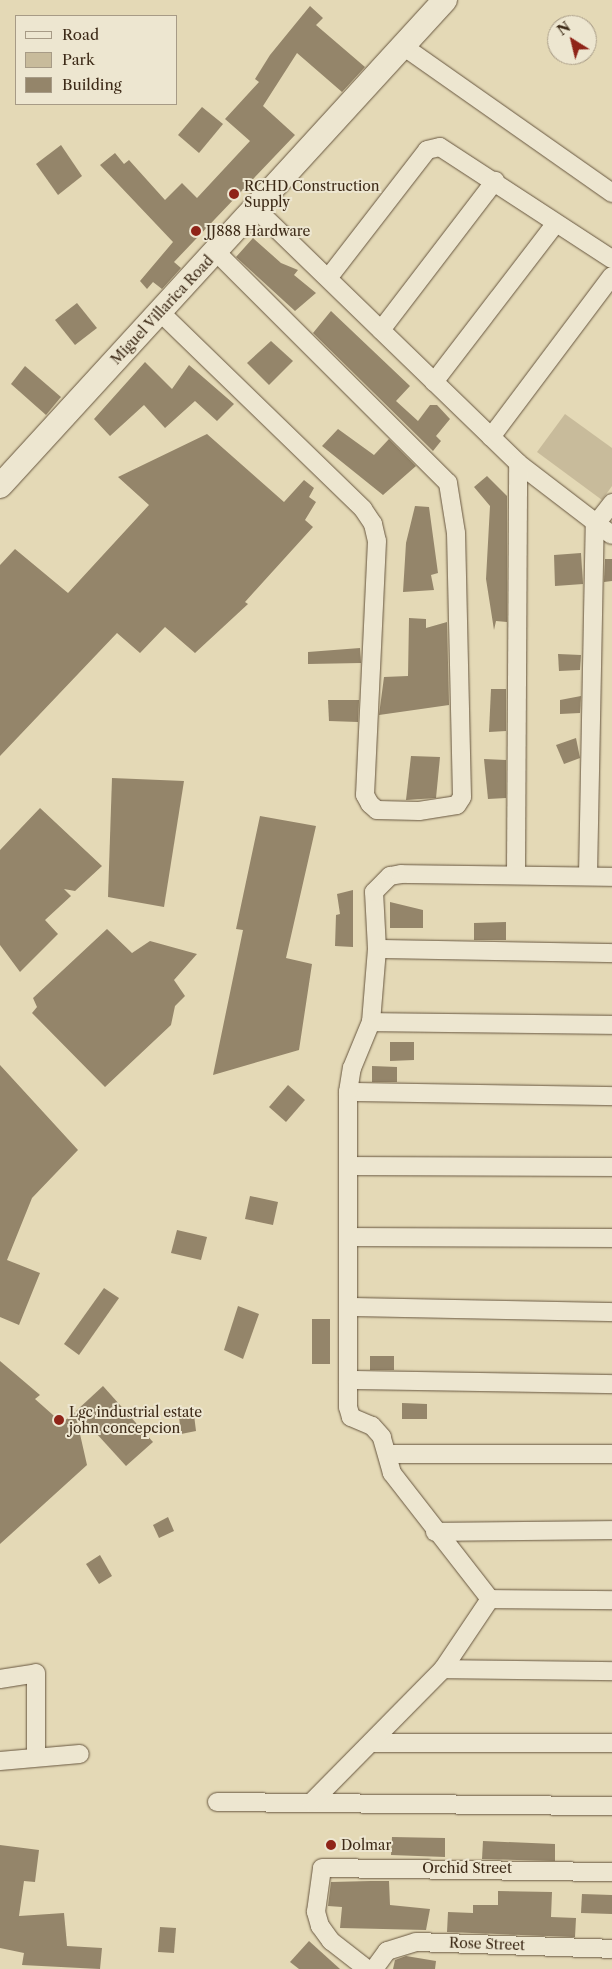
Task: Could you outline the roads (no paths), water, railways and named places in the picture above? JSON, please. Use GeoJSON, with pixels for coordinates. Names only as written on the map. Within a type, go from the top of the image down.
{"type":"FeatureCollection","features":[{"type":"Feature","properties":{"kind":"main road","name":"Miguel Villarica Road"},"geometry":{"type":"LineString","coordinates":[[0,486],[445,0]]}},
{"type":"Feature","properties":{"kind":"street"},"geometry":{"type":"LineString","coordinates":[[403,46],[612,193]]}},
{"type":"Feature","properties":{"kind":"street"},"geometry":{"type":"LineString","coordinates":[[329,277],[427,150],[447,148],[612,259]]}},
{"type":"Feature","properties":{"kind":"street"},"geometry":{"type":"LineString","coordinates":[[381,330],[495,181]]}},
{"type":"Feature","properties":{"kind":"street"},"geometry":{"type":"LineString","coordinates":[[255,208],[329,277],[518,463],[595,525],[612,535]]}},
{"type":"Feature","properties":{"kind":"street"},"geometry":{"type":"LineString","coordinates":[[434,382],[556,223]]}},
{"type":"Feature","properties":{"kind":"street"},"geometry":{"type":"LineString","coordinates":[[160,312],[364,509],[373,524],[377,541],[365,795],[370,804],[377,810],[419,811],[456,805],[462,797],[456,542],[448,483],[216,252]]}},
{"type":"Feature","properties":{"kind":"street"},"geometry":{"type":"LineString","coordinates":[[491,437],[612,276]]}},
{"type":"Feature","properties":{"kind":"street"},"geometry":{"type":"LineString","coordinates":[[516,873],[518,463]]}},
{"type":"Feature","properties":{"kind":"street"},"geometry":{"type":"LineString","coordinates":[[588,876],[595,525],[612,503]]}},
{"type":"Feature","properties":{"kind":"street"},"geometry":{"type":"LineString","coordinates":[[490,1599],[435,1532],[392,1473],[388,1454],[372,1426],[350,1417],[348,1380],[348,1092],[352,1068],[371,1022],[377,949],[372,904],[374,892],[390,876],[516,873],[612,877]]}},
{"type":"Feature","properties":{"kind":"street"},"geometry":{"type":"LineString","coordinates":[[377,949],[612,953]]}},
{"type":"Feature","properties":{"kind":"street"},"geometry":{"type":"LineString","coordinates":[[371,1022],[612,1025]]}},
{"type":"Feature","properties":{"kind":"street"},"geometry":{"type":"LineString","coordinates":[[348,1092],[612,1096]]}},
{"type":"Feature","properties":{"kind":"street"},"geometry":{"type":"LineString","coordinates":[[349,1166],[612,1167]]}},
{"type":"Feature","properties":{"kind":"street"},"geometry":{"type":"LineString","coordinates":[[349,1237],[612,1238]]}},
{"type":"Feature","properties":{"kind":"street"},"geometry":{"type":"LineString","coordinates":[[349,1307],[612,1312]]}},
{"type":"Feature","properties":{"kind":"street"},"geometry":{"type":"LineString","coordinates":[[348,1380],[612,1384]]}},
{"type":"Feature","properties":{"kind":"street"},"geometry":{"type":"LineString","coordinates":[[388,1454],[612,1454]]}},
{"type":"Feature","properties":{"kind":"street"},"geometry":{"type":"LineString","coordinates":[[435,1532],[612,1530]]}},
{"type":"Feature","properties":{"kind":"street"},"geometry":{"type":"LineString","coordinates":[[490,1599],[612,1600]]}},
{"type":"Feature","properties":{"kind":"street"},"geometry":{"type":"LineString","coordinates":[[312,1802],[373,1743],[443,1669],[490,1599]]}},
{"type":"Feature","properties":{"kind":"street"},"geometry":{"type":"LineString","coordinates":[[443,1669],[612,1671]]}},
{"type":"Feature","properties":{"kind":"street"},"geometry":{"type":"LineString","coordinates":[[0,1679],[36,1673],[36,1755]]}},
{"type":"Feature","properties":{"kind":"street"},"geometry":{"type":"LineString","coordinates":[[373,1743],[612,1744]]}},
{"type":"Feature","properties":{"kind":"street"},"geometry":{"type":"LineString","coordinates":[[0,1761],[36,1755],[80,1754]]}},
{"type":"Feature","properties":{"kind":"street"},"geometry":{"type":"LineString","coordinates":[[218,1802],[612,1806]]}},
{"type":"Feature","properties":{"kind":"street","name":"Orchid Street"},"geometry":{"type":"LineString","coordinates":[[367,1969],[330,1941],[320,1926],[316,1912],[322,1868],[612,1872]]}},
{"type":"Feature","properties":{"kind":"street","name":"Rose Street"},"geometry":{"type":"LineString","coordinates":[[374,1969],[387,1951],[416,1942],[612,1949]]}},
{"type":"Feature","properties":{"kind":"place","name":"RCHD Construction Supply"},"geometry":{"type":"Point","coordinates":[234,194]}},
{"type":"Feature","properties":{"kind":"place","name":"JJ888 Hardware"},"geometry":{"type":"Point","coordinates":[196,231]}},
{"type":"Feature","properties":{"kind":"place","name":"Lgc industrial estate john concepcion"},"geometry":{"type":"Point","coordinates":[59,1420]}},
{"type":"Feature","properties":{"kind":"place","name":"Dolmar"},"geometry":{"type":"Point","coordinates":[331,1845]}}]}
